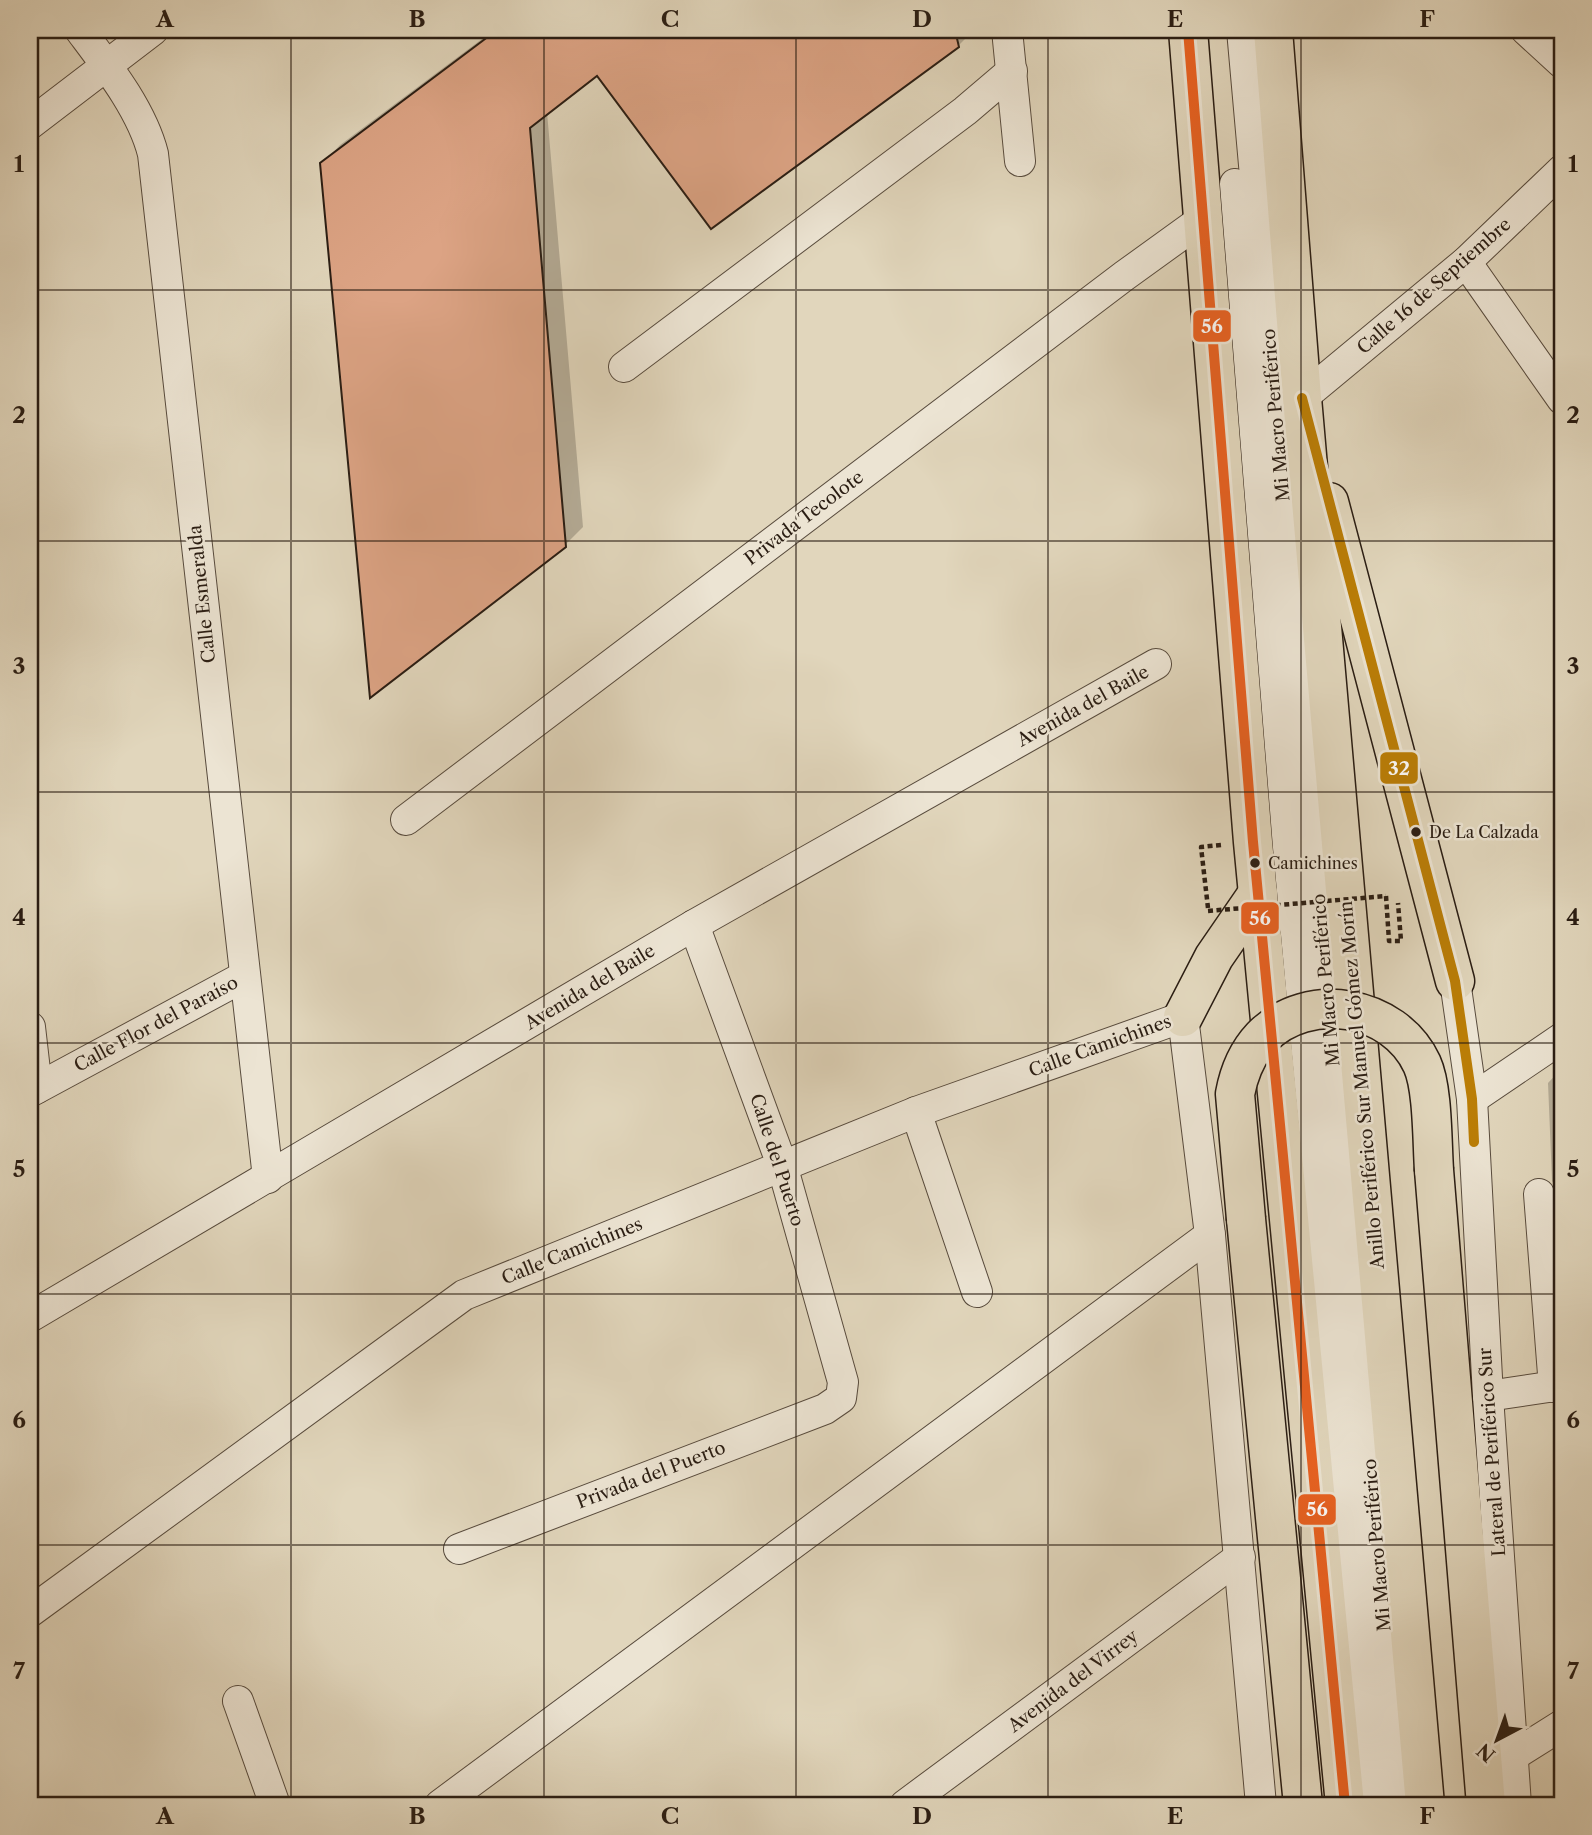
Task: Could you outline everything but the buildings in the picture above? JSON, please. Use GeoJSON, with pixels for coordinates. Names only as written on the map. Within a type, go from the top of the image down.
{"type":"FeatureCollection","features":[{"type":"Feature","properties":{"kind":"highway"},"geometry":{"type":"LineString","coordinates":[[1188,30],[1253,842],[1345,1805]]}},
{"type":"Feature","properties":{"kind":"highway","name":"Anillo Periférico Sur Manuel Gómez Morín"},"geometry":{"type":"LineString","coordinates":[[1273,30],[1302,398],[1425,1805]]}},
{"type":"Feature","properties":{"kind":"highway"},"geometry":{"type":"LineString","coordinates":[[1302,398],[1455,981]]}},
{"type":"Feature","properties":{"kind":"highway"},"geometry":{"type":"LineString","coordinates":[[1182,1017],[1214,957],[1258,893]]}},
{"type":"Feature","properties":{"kind":"highway"},"geometry":{"type":"LineString","coordinates":[[1303,1805],[1234,1094],[1244,1062],[1264,1035],[1291,1017],[1324,1009],[1357,1011],[1387,1025],[1412,1048],[1427,1077],[1486,1805]]}},
{"type":"Feature","properties":{"kind":"street","name":"Calle Esmeralda"},"geometry":{"type":"LineString","coordinates":[[80,30],[107,66],[148,134],[153,154],[268,1178]]}},
{"type":"Feature","properties":{"kind":"street"},"geometry":{"type":"LineString","coordinates":[[30,124],[153,30]]}},
{"type":"Feature","properties":{"kind":"street"},"geometry":{"type":"LineString","coordinates":[[1007,30],[1020,161]]}},
{"type":"Feature","properties":{"kind":"street","name":"Mi Macro Periférico"},"geometry":{"type":"LineString","coordinates":[[1223,30],[1287,833],[1376,1805]]}},
{"type":"Feature","properties":{"kind":"street","name":"Mi Macro Periférico"},"geometry":{"type":"LineString","coordinates":[[1242,30],[1400,1805]]}},
{"type":"Feature","properties":{"kind":"street"},"geometry":{"type":"LineString","coordinates":[[1526,30],[1562,63]]}},
{"type":"Feature","properties":{"kind":"street"},"geometry":{"type":"LineString","coordinates":[[624,367],[965,111],[1012,71]]}},
{"type":"Feature","properties":{"kind":"street","name":"Calle 16 de Septiembre"},"geometry":{"type":"LineString","coordinates":[[1302,398],[1466,262],[1562,170]]}},
{"type":"Feature","properties":{"kind":"street","name":"Privada Tecolote"},"geometry":{"type":"LineString","coordinates":[[406,820],[1203,219]]}},
{"type":"Feature","properties":{"kind":"street"},"geometry":{"type":"LineString","coordinates":[[1466,262],[1562,399]]}},
{"type":"Feature","properties":{"kind":"street","name":"Avenida del Baile"},"geometry":{"type":"LineString","coordinates":[[30,1317],[694,925],[1156,664]]}},
{"type":"Feature","properties":{"kind":"street","name":"Calle del Puerto"},"geometry":{"type":"LineString","coordinates":[[694,925],[782,1165],[843,1382],[841,1398]]}},
{"type":"Feature","properties":{"kind":"street","name":"Calle Flor del Paraíso"},"geometry":{"type":"LineString","coordinates":[[34,1090],[245,976]]}},
{"type":"Feature","properties":{"kind":"street","name":"Lateral de Periférico Sur"},"geometry":{"type":"LineString","coordinates":[[1455,981],[1472,1100],[1488,1396],[1516,1805]]}},
{"type":"Feature","properties":{"kind":"street"},"geometry":{"type":"LineString","coordinates":[[1182,1017],[1210,1235],[1261,1805]]}},
{"type":"Feature","properties":{"kind":"street","name":"Calle Camichines"},"geometry":{"type":"LineString","coordinates":[[30,1612],[464,1295],[916,1112],[1182,1017]]}},
{"type":"Feature","properties":{"kind":"street"},"geometry":{"type":"LineString","coordinates":[[30,1027],[34,1090]]}},
{"type":"Feature","properties":{"kind":"street"},"geometry":{"type":"LineString","coordinates":[[1472,1100],[1562,1038]]}},
{"type":"Feature","properties":{"kind":"street"},"geometry":{"type":"LineString","coordinates":[[916,1112],[977,1292]]}},
{"type":"Feature","properties":{"kind":"street"},"geometry":{"type":"LineString","coordinates":[[1488,1396],[1558,1386],[1539,1194]]}},
{"type":"Feature","properties":{"kind":"street"},"geometry":{"type":"LineString","coordinates":[[440,1805],[1210,1235]]}},
{"type":"Feature","properties":{"kind":"street","name":"Privada del Puerto"},"geometry":{"type":"LineString","coordinates":[[459,1549],[825,1409],[841,1398]]}},
{"type":"Feature","properties":{"kind":"street","name":"Avenida del Virrey"},"geometry":{"type":"LineString","coordinates":[[905,1805],[1240,1557]]}},
{"type":"Feature","properties":{"kind":"street"},"geometry":{"type":"LineString","coordinates":[[237,1701],[275,1805]]}},
{"type":"Feature","properties":{"kind":"street"},"geometry":{"type":"LineString","coordinates":[[1511,1757],[1562,1725]]}},
{"type":"Feature","properties":{"kind":"path"},"geometry":{"type":"LineString","coordinates":[[1253,842],[1200,847],[1208,911],[1386,896],[1390,941],[1401,940],[1397,890]]}},
{"type":"Feature","properties":{"kind":"transit line","name":"56"},"geometry":{"type":"LineString","coordinates":[[1188,30],[1253,842],[1345,1805]]}},
{"type":"Feature","properties":{"kind":"transit line","name":"32"},"geometry":{"type":"LineString","coordinates":[[1302,398],[1455,981],[1472,1099],[1474,1142]]}},
{"type":"Feature","properties":{"kind":"place","name":"De La Calzada"},"geometry":{"type":"Point","coordinates":[1416,832]}},
{"type":"Feature","properties":{"kind":"place","name":"Camichines"},"geometry":{"type":"Point","coordinates":[1255,863]}}]}
